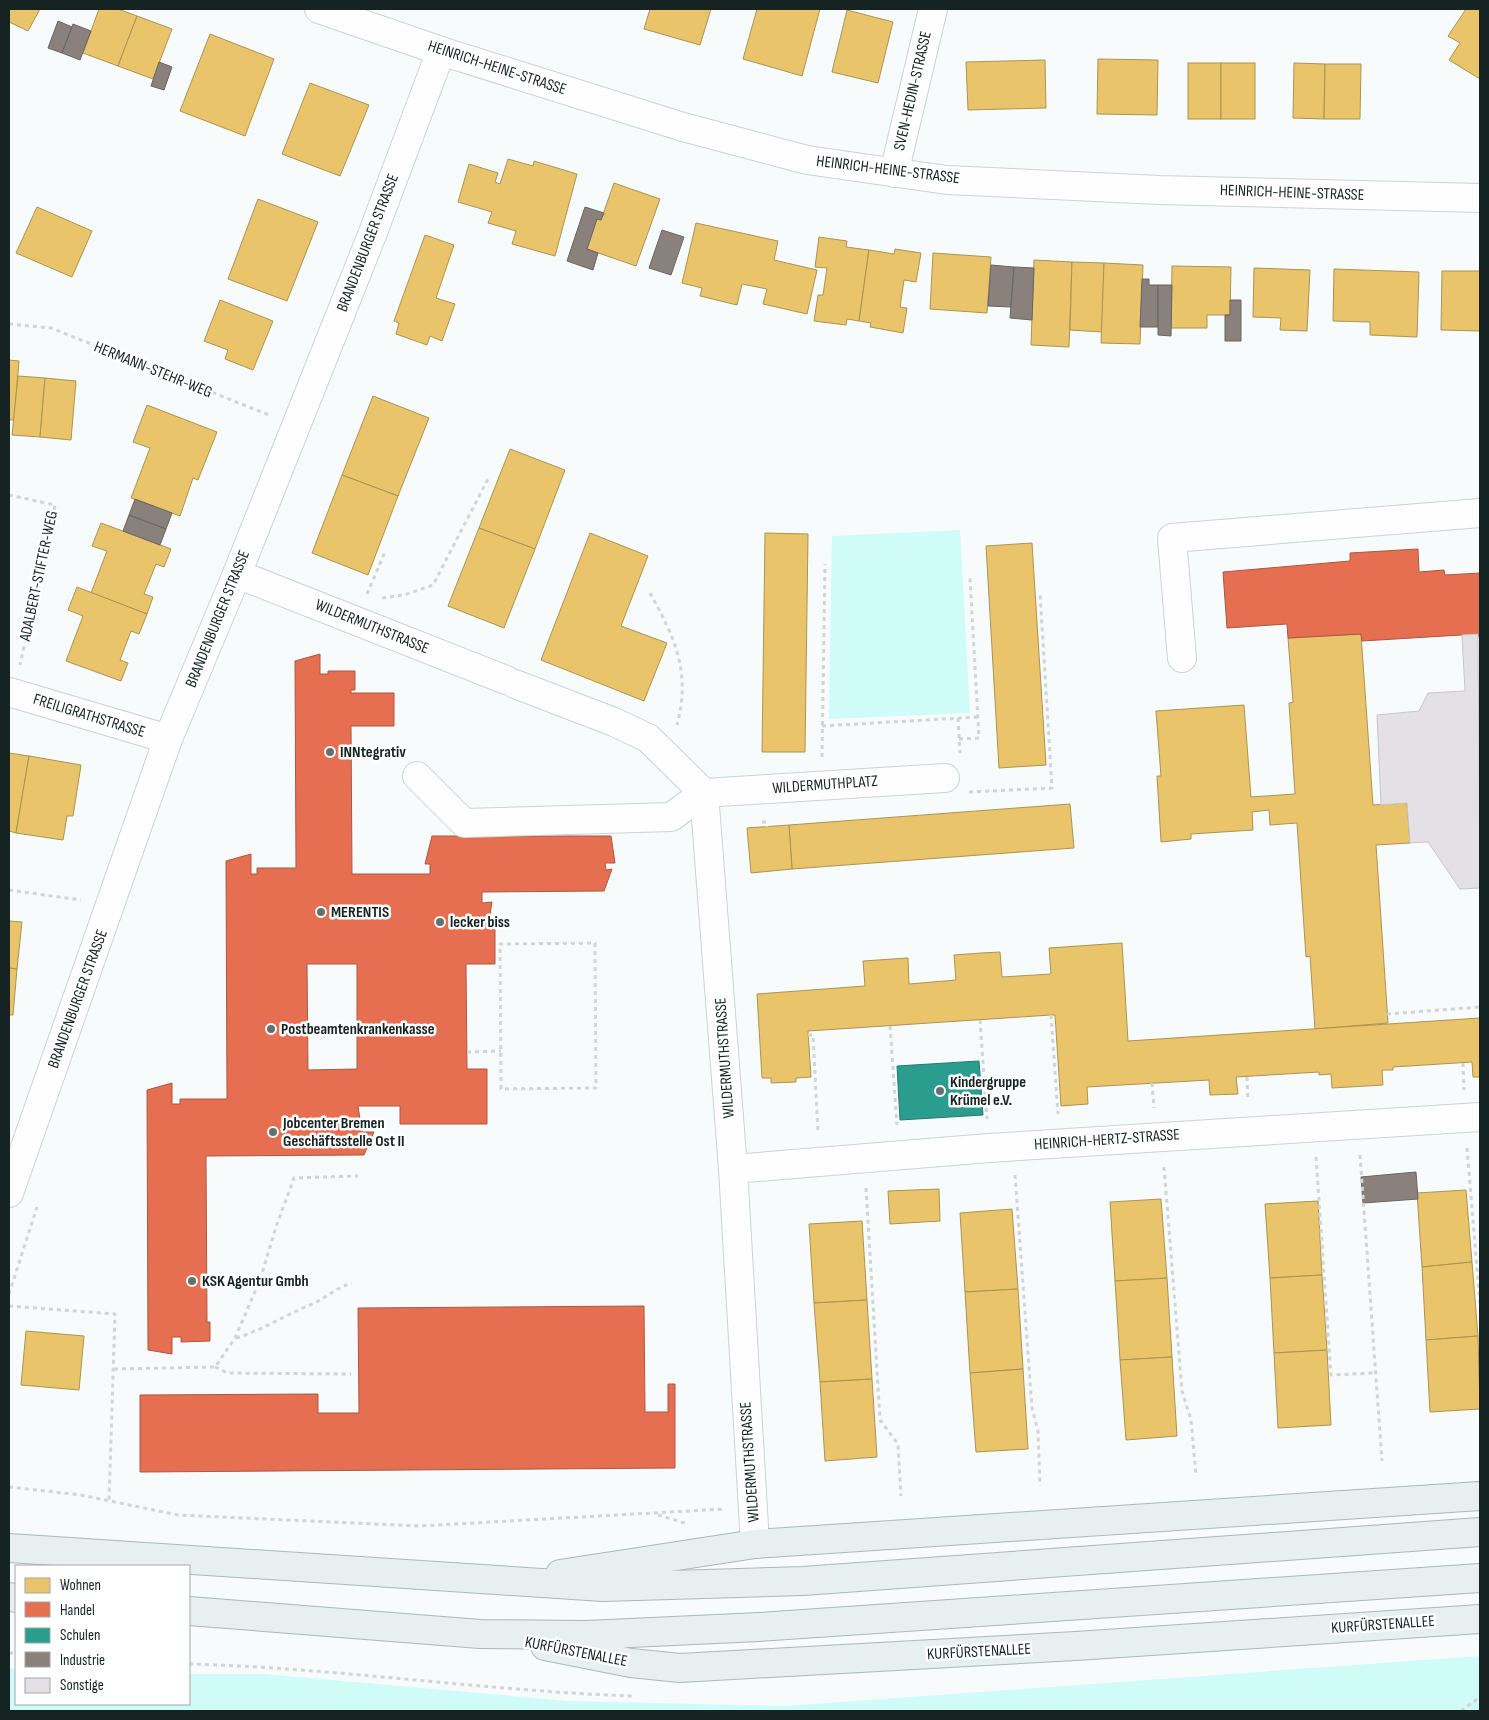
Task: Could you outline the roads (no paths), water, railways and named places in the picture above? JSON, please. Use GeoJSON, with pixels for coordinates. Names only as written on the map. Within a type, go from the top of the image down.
{"type":"FeatureCollection","features":[{"type":"Feature","properties":{"kind":"main road"},"geometry":{"type":"LineString","coordinates":[[501,1582],[755,1544],[1480,1496]]}},
{"type":"Feature","properties":{"kind":"main road"},"geometry":{"type":"LineString","coordinates":[[9,1548],[501,1582],[603,1587],[784,1582],[1480,1532]]}},
{"type":"Feature","properties":{"kind":"main road","name":"KURFÜRSTENALLEE"},"geometry":{"type":"LineString","coordinates":[[190,1612],[480,1634],[587,1635],[759,1627],[1480,1578]]}},
{"type":"Feature","properties":{"kind":"main road","name":"KURFÜRSTENALLEE"},"geometry":{"type":"LineString","coordinates":[[480,1634],[631,1663],[680,1668],[1066,1647],[1480,1619]]}},
{"type":"Feature","properties":{"kind":"street","name":"HEINRICH-HEINE-STRASSE"},"geometry":{"type":"LineString","coordinates":[[319,9],[441,51],[683,127],[807,160],[947,180],[1150,189],[1480,198]]}},
{"type":"Feature","properties":{"kind":"street","name":"SVEN-HEDIN-STRASSE"},"geometry":{"type":"LineString","coordinates":[[894,173],[933,9]]}},
{"type":"Feature","properties":{"kind":"street","name":"BRANDENBURGER STRASSE"},"geometry":{"type":"LineString","coordinates":[[9,1193],[168,739],[237,574],[295,424],[372,235],[441,51]]}},
{"type":"Feature","properties":{"kind":"street"},"geometry":{"type":"LineString","coordinates":[[1182,658],[1172,538],[1480,513]]}},
{"type":"Feature","properties":{"kind":"street","name":"WILDERMUTHSTRASSE"},"geometry":{"type":"LineString","coordinates":[[237,574],[614,722],[648,738],[704,793],[733,1169],[755,1544]]}},
{"type":"Feature","properties":{"kind":"street","name":"FREILIGRATHSTRASSE"},"geometry":{"type":"LineString","coordinates":[[11,693],[168,739]]}},
{"type":"Feature","properties":{"kind":"street"},"geometry":{"type":"LineString","coordinates":[[417,776],[464,823],[671,818],[704,793]]}},
{"type":"Feature","properties":{"kind":"street","name":"WILDERMUTHPLATZ"},"geometry":{"type":"LineString","coordinates":[[704,793],[822,785],[953,785]]}},
{"type":"Feature","properties":{"kind":"street","name":"HEINRICH-HERTZ-STRASSE"},"geometry":{"type":"LineString","coordinates":[[733,1169],[1001,1147],[1473,1117]]}},
{"type":"Feature","properties":{"kind":"place","name":"INNtegrativ"},"geometry":{"type":"Point","coordinates":[330,752]}},
{"type":"Feature","properties":{"kind":"place","name":"MERENTIS"},"geometry":{"type":"Point","coordinates":[321,912]}},
{"type":"Feature","properties":{"kind":"place","name":"lecker biss"},"geometry":{"type":"Point","coordinates":[440,922]}},
{"type":"Feature","properties":{"kind":"place","name":"Postbeamtenkrankenkasse"},"geometry":{"type":"Point","coordinates":[271,1029]}},
{"type":"Feature","properties":{"kind":"place","name":"Kindergruppe Krümel e.V."},"geometry":{"type":"Point","coordinates":[940,1091]}},
{"type":"Feature","properties":{"kind":"place","name":"Jobcenter Bremen Geschäftsstelle Ost II"},"geometry":{"type":"Point","coordinates":[273,1132]}},
{"type":"Feature","properties":{"kind":"place","name":"KSK Agentur Gmbh"},"geometry":{"type":"Point","coordinates":[192,1281]}}]}
